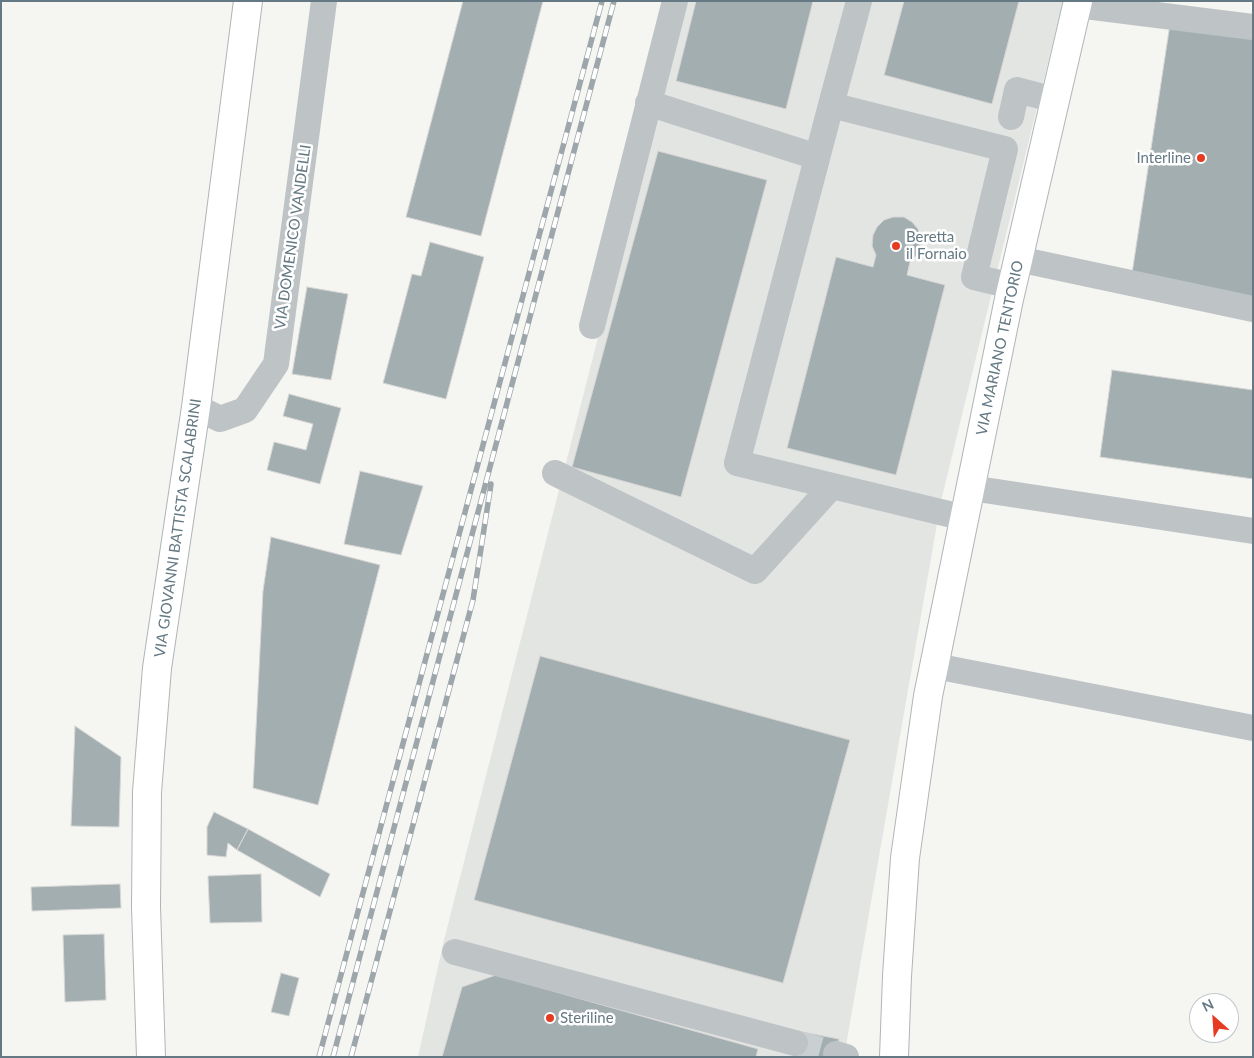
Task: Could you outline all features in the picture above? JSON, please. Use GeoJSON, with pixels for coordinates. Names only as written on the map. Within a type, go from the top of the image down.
{"type":"FeatureCollection","features":[{"type":"Feature","properties":{"kind":"main road","name":"VIA GIOVANNI BATTISTA SCALABRINI"},"geometry":{"type":"LineString","coordinates":[[152,1057],[146,908],[146,792],[157,668],[196,407],[248,1]]}},
{"type":"Feature","properties":{"kind":"main road","name":"VIA MARIANO TENTORIO"},"geometry":{"type":"LineString","coordinates":[[894,1057],[905,858],[928,696],[1012,286],[1078,3]]}},
{"type":"Feature","properties":{"kind":"lane","name":"VIA DOMENICO VANDELLI"},"geometry":{"type":"LineString","coordinates":[[196,407],[220,419],[245,410],[276,364],[324,1]]}},
{"type":"Feature","properties":{"kind":"lane"},"geometry":{"type":"LineString","coordinates":[[592,326],[675,1]]}},
{"type":"Feature","properties":{"kind":"lane"},"geometry":{"type":"LineString","coordinates":[[860,1],[737,463],[965,518]]}},
{"type":"Feature","properties":{"kind":"lane"},"geometry":{"type":"LineString","coordinates":[[1078,3],[1253,27]]}},
{"type":"Feature","properties":{"kind":"lane"},"geometry":{"type":"LineString","coordinates":[[1011,118],[1017,90],[1055,100]]}},
{"type":"Feature","properties":{"kind":"lane"},"geometry":{"type":"LineString","coordinates":[[648,104],[817,157]]}},
{"type":"Feature","properties":{"kind":"lane"},"geometry":{"type":"LineString","coordinates":[[831,105],[1005,149],[974,277],[1012,286]]}},
{"type":"Feature","properties":{"kind":"lane"},"geometry":{"type":"LineString","coordinates":[[1018,259],[1253,309]]}},
{"type":"Feature","properties":{"kind":"lane"},"geometry":{"type":"LineString","coordinates":[[555,473],[754,571],[832,486]]}},
{"type":"Feature","properties":{"kind":"lane"},"geometry":{"type":"LineString","coordinates":[[971,488],[1253,531]]}},
{"type":"Feature","properties":{"kind":"lane"},"geometry":{"type":"LineString","coordinates":[[934,666],[1253,728]]}},
{"type":"Feature","properties":{"kind":"lane"},"geometry":{"type":"LineString","coordinates":[[455,952],[782,1046]]}},
{"type":"Feature","properties":{"kind":"shaded area"},"geometry":{"type":"Polygon","coordinates":[[[684,1],[1063,1],[941,501],[844,1057],[418,1057],[444,940],[684,1]]]}},
{"type":"Feature","properties":{"kind":"building"},"geometry":{"type":"Polygon","coordinates":[[[463,1],[543,1],[481,236],[406,217],[463,1]]]}},
{"type":"Feature","properties":{"kind":"building"},"geometry":{"type":"Polygon","coordinates":[[[696,1],[813,1],[786,109],[676,81],[696,1]]]}},
{"type":"Feature","properties":{"kind":"building"},"geometry":{"type":"Polygon","coordinates":[[[904,1],[1019,1],[992,104],[884,75],[904,1]]]}},
{"type":"Feature","properties":{"kind":"building","name":"Interline"},"geometry":{"type":"Polygon","coordinates":[[[1170,24],[1253,37],[1253,298],[1131,280],[1170,24]]]}},
{"type":"Feature","properties":{"kind":"building"},"geometry":{"type":"Polygon","coordinates":[[[658,151],[767,180],[681,497],[572,467],[658,151]]]}},
{"type":"Feature","properties":{"kind":"building"},"geometry":{"type":"Polygon","coordinates":[[[893,217],[904,217],[912,222],[918,229],[921,239],[921,246],[916,256],[910,262],[907,275],[945,285],[896,475],[787,448],[836,257],[873,267],[876,255],[872,246],[873,235],[877,227],[884,220],[893,217]]]}},
{"type":"Feature","properties":{"kind":"building"},"geometry":{"type":"Polygon","coordinates":[[[430,242],[484,257],[446,399],[383,383],[412,274],[421,276],[430,242]]]}},
{"type":"Feature","properties":{"kind":"building"},"geometry":{"type":"Polygon","coordinates":[[[307,287],[348,294],[331,380],[292,374],[307,287]]]}},
{"type":"Feature","properties":{"kind":"building"},"geometry":{"type":"Polygon","coordinates":[[[1112,370],[1253,390],[1253,479],[1100,457],[1112,370]]]}},
{"type":"Feature","properties":{"kind":"building"},"geometry":{"type":"Polygon","coordinates":[[[289,394],[341,408],[320,484],[267,470],[274,442],[306,450],[313,424],[283,416],[289,394]]]}},
{"type":"Feature","properties":{"kind":"building"},"geometry":{"type":"Polygon","coordinates":[[[360,471],[423,486],[401,555],[344,544],[360,471]]]}},
{"type":"Feature","properties":{"kind":"building"},"geometry":{"type":"Polygon","coordinates":[[[271,537],[380,565],[318,805],[253,788],[263,591],[271,537]]]}},
{"type":"Feature","properties":{"kind":"building"},"geometry":{"type":"Polygon","coordinates":[[[540,656],[850,740],[783,983],[474,900],[540,656]]]}},
{"type":"Feature","properties":{"kind":"building"},"geometry":{"type":"Polygon","coordinates":[[[75,726],[121,757],[119,827],[71,826],[75,726]]]}},
{"type":"Feature","properties":{"kind":"building"},"geometry":{"type":"Polygon","coordinates":[[[214,812],[248,829],[237,850],[228,843],[226,857],[207,855],[207,827],[214,812]]]}},
{"type":"Feature","properties":{"kind":"building"},"geometry":{"type":"Polygon","coordinates":[[[248,829],[330,874],[320,897],[237,850],[248,829]]]}},
{"type":"Feature","properties":{"kind":"building"},"geometry":{"type":"Polygon","coordinates":[[[261,874],[262,922],[210,923],[208,876],[261,874]]]}},
{"type":"Feature","properties":{"kind":"building"},"geometry":{"type":"Polygon","coordinates":[[[120,884],[121,908],[32,911],[31,887],[120,884]]]}},
{"type":"Feature","properties":{"kind":"building"},"geometry":{"type":"Polygon","coordinates":[[[104,934],[106,1000],[65,1002],[63,935],[104,934]]]}},
{"type":"Feature","properties":{"kind":"building"},"geometry":{"type":"Polygon","coordinates":[[[281,973],[299,978],[289,1016],[271,1012],[281,973]]]}},
{"type":"Feature","properties":{"kind":"building","name":"Steriline"},"geometry":{"type":"Polygon","coordinates":[[[496,975],[758,1049],[756,1057],[442,1057],[462,987],[496,975]]]}},
{"type":"Feature","properties":{"kind":"building"},"geometry":{"type":"Polygon","coordinates":[[[797,1031],[839,1039],[836,1057],[792,1057],[797,1031]]]}},
{"type":"Feature","properties":{"kind":"tunnel"},"geometry":{"type":"LineString","coordinates":[[795,1043],[836,1054]]}},
{"type":"Feature","properties":{"kind":"railway"},"geometry":{"type":"LineString","coordinates":[[319,1057],[602,1]]}},
{"type":"Feature","properties":{"kind":"railway"},"geometry":{"type":"LineString","coordinates":[[333,1057],[614,1]]}},
{"type":"Feature","properties":{"kind":"railway"},"geometry":{"type":"LineString","coordinates":[[351,1057],[473,600],[491,484]]}},
{"type":"Feature","properties":{"kind":"place","name":"Interline"},"geometry":{"type":"Point","coordinates":[1201,158]}},
{"type":"Feature","properties":{"kind":"place","name":"Beretta il Fornaio"},"geometry":{"type":"Point","coordinates":[896,246]}},
{"type":"Feature","properties":{"kind":"place","name":"Steriline"},"geometry":{"type":"Point","coordinates":[550,1018]}}]}
